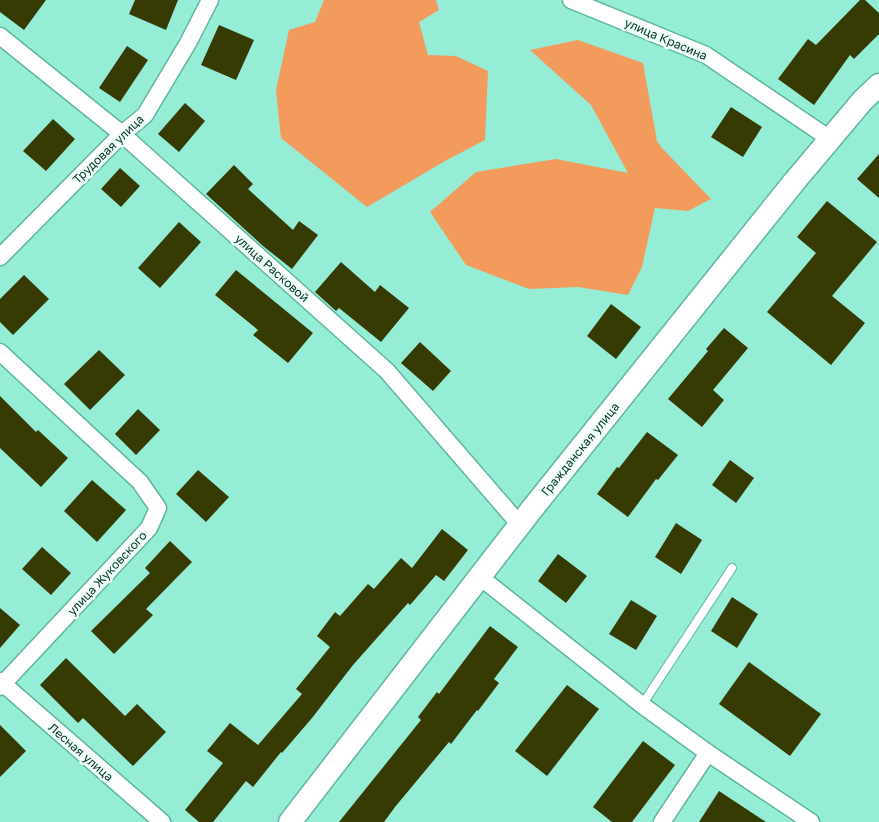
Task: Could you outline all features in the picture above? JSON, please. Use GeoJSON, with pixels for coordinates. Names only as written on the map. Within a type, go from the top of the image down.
{"type":"FeatureCollection","features":[{"type":"Feature","properties":{"kind":"street","name":"Трудовая улица"},"geometry":{"type":"LineString","coordinates":[[0,257],[122,134],[145,114],[188,43],[210,0]]}},
{"type":"Feature","properties":{"kind":"street","name":"улица Красина"},"geometry":{"type":"LineString","coordinates":[[571,0],[706,54],[830,139]]}},
{"type":"Feature","properties":{"kind":"street","name":"улица Расковой"},"geometry":{"type":"LineString","coordinates":[[0,36],[122,134],[387,371],[520,524]]}},
{"type":"Feature","properties":{"kind":"street","name":"Гражданская улица"},"geometry":{"type":"LineString","coordinates":[[290,822],[520,524],[788,189],[863,100],[879,85]]}},
{"type":"Feature","properties":{"kind":"street","name":"улица Жуковского"},"geometry":{"type":"LineString","coordinates":[[0,352],[140,482],[158,508],[148,528],[1,684]]}},
{"type":"Feature","properties":{"kind":"street"},"geometry":{"type":"LineString","coordinates":[[480,577],[642,705],[708,753],[811,822]]}},
{"type":"Feature","properties":{"kind":"street","name":"Лесная улица"},"geometry":{"type":"LineString","coordinates":[[1,684],[162,822]]}},
{"type":"Feature","properties":{"kind":"street"},"geometry":{"type":"LineString","coordinates":[[662,822],[708,753]]}},
{"type":"Feature","properties":{"kind":"lane"},"geometry":{"type":"LineString","coordinates":[[642,705],[732,568]]}},
{"type":"Feature","properties":{"kind":"shaded area"},"geometry":{"type":"Polygon","coordinates":[[[324,0],[436,0],[439,10],[419,22],[428,55],[456,56],[488,71],[485,140],[367,207],[281,138],[276,90],[289,30],[315,22],[324,0]]]}},
{"type":"Feature","properties":{"kind":"shaded area"},"geometry":{"type":"Polygon","coordinates":[[[578,40],[643,63],[657,141],[711,199],[688,211],[655,208],[642,267],[628,295],[578,287],[529,289],[466,265],[430,212],[476,172],[556,159],[628,173],[591,105],[530,50],[578,40]]]}},
{"type":"Feature","properties":{"kind":"building"},"geometry":{"type":"Polygon","coordinates":[[[0,0],[46,0],[24,30],[0,12],[0,0]]]}},
{"type":"Feature","properties":{"kind":"building"},"geometry":{"type":"Polygon","coordinates":[[[135,0],[178,0],[166,30],[129,14],[135,0]]]}},
{"type":"Feature","properties":{"kind":"building"},"geometry":{"type":"Polygon","coordinates":[[[860,0],[865,0],[879,13],[879,34],[854,59],[850,55],[814,105],[778,79],[808,39],[816,45],[860,0]]]}},
{"type":"Feature","properties":{"kind":"building"},"geometry":{"type":"Polygon","coordinates":[[[219,25],[254,40],[236,80],[201,65],[219,25]]]}},
{"type":"Feature","properties":{"kind":"building"},"geometry":{"type":"Polygon","coordinates":[[[127,46],[148,60],[120,102],[99,88],[127,46]]]}},
{"type":"Feature","properties":{"kind":"building"},"geometry":{"type":"Polygon","coordinates":[[[185,103],[205,121],[179,152],[158,134],[185,103]]]}},
{"type":"Feature","properties":{"kind":"building"},"geometry":{"type":"Polygon","coordinates":[[[731,107],[762,127],[743,157],[711,137],[731,107]]]}},
{"type":"Feature","properties":{"kind":"building"},"geometry":{"type":"Polygon","coordinates":[[[53,119],[75,139],[46,171],[23,151],[53,119]]]}},
{"type":"Feature","properties":{"kind":"building"},"geometry":{"type":"Polygon","coordinates":[[[879,154],[879,198],[857,179],[879,154]]]}},
{"type":"Feature","properties":{"kind":"building"},"geometry":{"type":"Polygon","coordinates":[[[234,165],[253,184],[248,189],[293,230],[299,221],[318,235],[292,269],[263,246],[206,194],[234,165]]]}},
{"type":"Feature","properties":{"kind":"building"},"geometry":{"type":"Polygon","coordinates":[[[120,168],[140,186],[121,207],[101,189],[120,168]]]}},
{"type":"Feature","properties":{"kind":"building"},"geometry":{"type":"Polygon","coordinates":[[[827,201],[877,242],[832,296],[865,323],[831,365],[767,312],[816,253],[797,237],[827,201]]]}},
{"type":"Feature","properties":{"kind":"building"},"geometry":{"type":"Polygon","coordinates":[[[179,222],[201,242],[160,288],[138,268],[179,222]]]}},
{"type":"Feature","properties":{"kind":"building"},"geometry":{"type":"Polygon","coordinates":[[[341,262],[375,292],[380,285],[409,308],[381,342],[339,308],[336,311],[315,292],[341,262]]]}},
{"type":"Feature","properties":{"kind":"building"},"geometry":{"type":"Polygon","coordinates":[[[236,270],[313,333],[288,363],[253,335],[258,330],[215,295],[236,270]]]}},
{"type":"Feature","properties":{"kind":"building"},"geometry":{"type":"Polygon","coordinates":[[[24,275],[49,299],[13,335],[0,322],[0,299],[24,275]]]}},
{"type":"Feature","properties":{"kind":"building"},"geometry":{"type":"Polygon","coordinates":[[[611,304],[641,327],[616,359],[587,336],[611,304]]]}},
{"type":"Feature","properties":{"kind":"building"},"geometry":{"type":"Polygon","coordinates":[[[724,328],[748,348],[713,390],[724,400],[702,427],[668,399],[708,351],[706,349],[724,328]]]}},
{"type":"Feature","properties":{"kind":"building"},"geometry":{"type":"Polygon","coordinates":[[[420,342],[451,371],[433,391],[401,363],[420,342]]]}},
{"type":"Feature","properties":{"kind":"building"},"geometry":{"type":"Polygon","coordinates":[[[99,350],[125,375],[90,410],[64,384],[99,350]]]}},
{"type":"Feature","properties":{"kind":"building"},"geometry":{"type":"Polygon","coordinates":[[[0,396],[36,432],[38,430],[68,458],[41,487],[0,448],[0,396]]]}},
{"type":"Feature","properties":{"kind":"building"},"geometry":{"type":"Polygon","coordinates":[[[138,409],[160,430],[136,455],[115,434],[138,409]]]}},
{"type":"Feature","properties":{"kind":"building"},"geometry":{"type":"Polygon","coordinates":[[[647,432],[678,455],[658,480],[656,479],[628,517],[597,494],[647,432]]]}},
{"type":"Feature","properties":{"kind":"building"},"geometry":{"type":"Polygon","coordinates":[[[730,460],[754,478],[736,503],[712,485],[730,460]]]}},
{"type":"Feature","properties":{"kind":"building"},"geometry":{"type":"Polygon","coordinates":[[[198,470],[229,497],[206,522],[176,494],[198,470]]]}},
{"type":"Feature","properties":{"kind":"building"},"geometry":{"type":"Polygon","coordinates":[[[92,480],[126,510],[97,542],[64,511],[92,480]]]}},
{"type":"Feature","properties":{"kind":"building"},"geometry":{"type":"Polygon","coordinates":[[[676,523],[702,540],[681,574],[655,557],[676,523]]]}},
{"type":"Feature","properties":{"kind":"building"},"geometry":{"type":"Polygon","coordinates":[[[442,529],[468,550],[444,581],[436,575],[410,605],[408,603],[353,665],[312,718],[253,787],[246,781],[213,822],[199,822],[185,810],[223,763],[207,751],[230,723],[258,745],[302,694],[296,689],[330,647],[317,636],[335,612],[340,616],[368,584],[374,589],[401,558],[412,568],[442,529]]]}},
{"type":"Feature","properties":{"kind":"building"},"geometry":{"type":"Polygon","coordinates":[[[170,541],[192,562],[146,609],[153,615],[114,654],[91,631],[150,573],[145,568],[170,541]]]}},
{"type":"Feature","properties":{"kind":"building"},"geometry":{"type":"Polygon","coordinates":[[[42,547],[71,573],[51,595],[22,569],[42,547]]]}},
{"type":"Feature","properties":{"kind":"building"},"geometry":{"type":"Polygon","coordinates":[[[558,554],[587,576],[566,603],[538,581],[558,554]]]}},
{"type":"Feature","properties":{"kind":"building"},"geometry":{"type":"Polygon","coordinates":[[[732,597],[758,614],[737,648],[711,631],[732,597]]]}},
{"type":"Feature","properties":{"kind":"building"},"geometry":{"type":"Polygon","coordinates":[[[631,600],[657,616],[636,650],[609,634],[631,600]]]}},
{"type":"Feature","properties":{"kind":"building"},"geometry":{"type":"Polygon","coordinates":[[[0,608],[20,625],[0,648],[0,608]]]}},
{"type":"Feature","properties":{"kind":"building"},"geometry":{"type":"Polygon","coordinates":[[[490,626],[518,647],[494,679],[499,683],[478,711],[451,744],[449,742],[384,822],[339,822],[421,720],[418,717],[437,692],[439,694],[490,626]]]}},
{"type":"Feature","properties":{"kind":"building"},"geometry":{"type":"Polygon","coordinates":[[[66,658],[125,716],[137,704],[166,732],[133,766],[83,718],[78,723],[40,685],[66,658]]]}},
{"type":"Feature","properties":{"kind":"building"},"geometry":{"type":"Polygon","coordinates":[[[749,662],[821,714],[790,756],[719,704],[749,662]]]}},
{"type":"Feature","properties":{"kind":"building"},"geometry":{"type":"Polygon","coordinates":[[[567,685],[599,709],[547,776],[515,751],[567,685]]]}},
{"type":"Feature","properties":{"kind":"building"},"geometry":{"type":"Polygon","coordinates":[[[0,725],[26,751],[0,777],[0,725]]]}},
{"type":"Feature","properties":{"kind":"building"},"geometry":{"type":"Polygon","coordinates":[[[643,741],[675,765],[632,822],[612,822],[593,807],[643,741]]]}},
{"type":"Feature","properties":{"kind":"building"},"geometry":{"type":"Polygon","coordinates":[[[719,791],[766,822],[699,822],[719,791]]]}}]}
